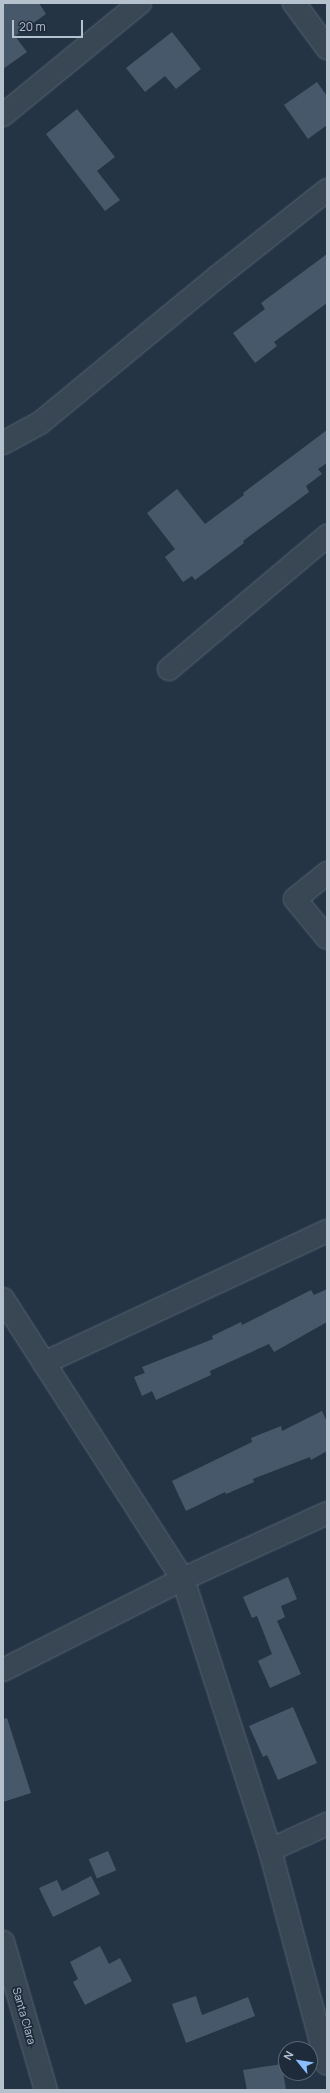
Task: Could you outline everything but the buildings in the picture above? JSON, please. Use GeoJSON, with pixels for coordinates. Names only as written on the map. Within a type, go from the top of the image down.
{"type":"FeatureCollection","features":[{"type":"Feature","properties":{"kind":"street"},"geometry":{"type":"LineString","coordinates":[[3,115],[140,3]]}},
{"type":"Feature","properties":{"kind":"street"},"geometry":{"type":"LineString","coordinates":[[294,3],[327,48]]}},
{"type":"Feature","properties":{"kind":"street"},"geometry":{"type":"LineString","coordinates":[[3,443],[40,423],[217,277],[327,190]]}},
{"type":"Feature","properties":{"kind":"street"},"geometry":{"type":"LineString","coordinates":[[169,668],[327,536]]}},
{"type":"Feature","properties":{"kind":"street"},"geometry":{"type":"LineString","coordinates":[[327,873],[295,898],[327,938]]}},
{"type":"Feature","properties":{"kind":"street"},"geometry":{"type":"LineString","coordinates":[[44,1363],[327,1231]]}},
{"type":"Feature","properties":{"kind":"street"},"geometry":{"type":"LineString","coordinates":[[3,1299],[183,1579],[270,1850],[327,2064]]}},
{"type":"Feature","properties":{"kind":"street"},"geometry":{"type":"LineString","coordinates":[[3,1670],[183,1579],[327,1513]]}},
{"type":"Feature","properties":{"kind":"street"},"geometry":{"type":"LineString","coordinates":[[270,1850],[327,1824]]}},
{"type":"Feature","properties":{"kind":"street","name":"Santa Clara"},"geometry":{"type":"LineString","coordinates":[[3,1942],[46,2090]]}}]}
